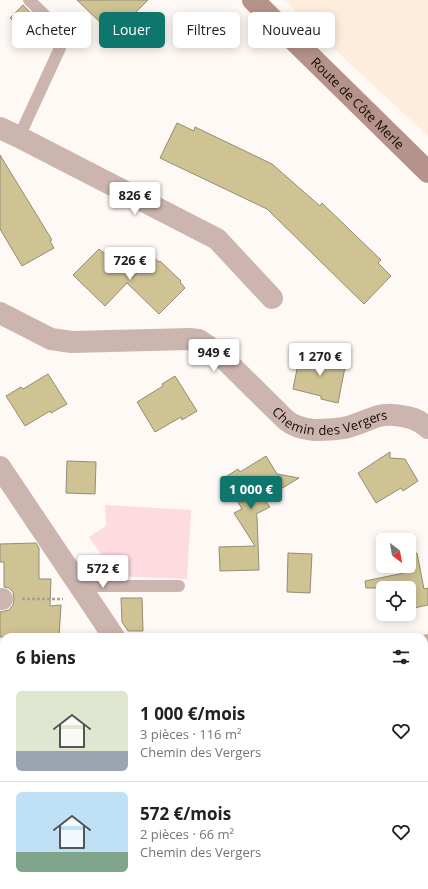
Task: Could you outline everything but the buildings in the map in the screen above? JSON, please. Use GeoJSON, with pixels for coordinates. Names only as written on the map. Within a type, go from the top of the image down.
{"type":"FeatureCollection","features":[{"type":"Feature","properties":{"kind":"main road","name":"Route de Côte Merle"},"geometry":{"type":"LineString","coordinates":[[253,0],[428,172]]}},
{"type":"Feature","properties":{"kind":"street"},"geometry":{"type":"LineString","coordinates":[[9,133],[217,239],[272,298]]}},
{"type":"Feature","properties":{"kind":"street","name":"Chemin des Vergers"},"geometry":{"type":"LineString","coordinates":[[0,313],[51,339],[60,342],[199,340],[219,354],[290,424],[305,429],[332,430],[350,427],[372,417],[395,414],[414,418],[424,423],[428,428]]}},
{"type":"Feature","properties":{"kind":"street"},"geometry":{"type":"LineString","coordinates":[[0,467],[111,633]]}},
{"type":"Feature","properties":{"kind":"lane"},"geometry":{"type":"LineString","coordinates":[[9,133],[60,48],[59,36],[53,24],[29,0]]}},
{"type":"Feature","properties":{"kind":"lane"},"geometry":{"type":"LineString","coordinates":[[85,592],[179,586]]}},
{"type":"Feature","properties":{"kind":"path"},"geometry":{"type":"LineString","coordinates":[[1,599],[85,592]]}},
{"type":"Feature","properties":{"kind":"shaded area"},"geometry":{"type":"Polygon","coordinates":[[[286,0],[428,0],[428,136],[333,48],[335,48],[335,12],[296,12],[286,0]]]}},
{"type":"Feature","properties":{"kind":"shaded area"},"geometry":{"type":"Polygon","coordinates":[[[105,505],[191,510],[187,579],[116,576],[89,537],[106,526],[105,505]]]}}]}
